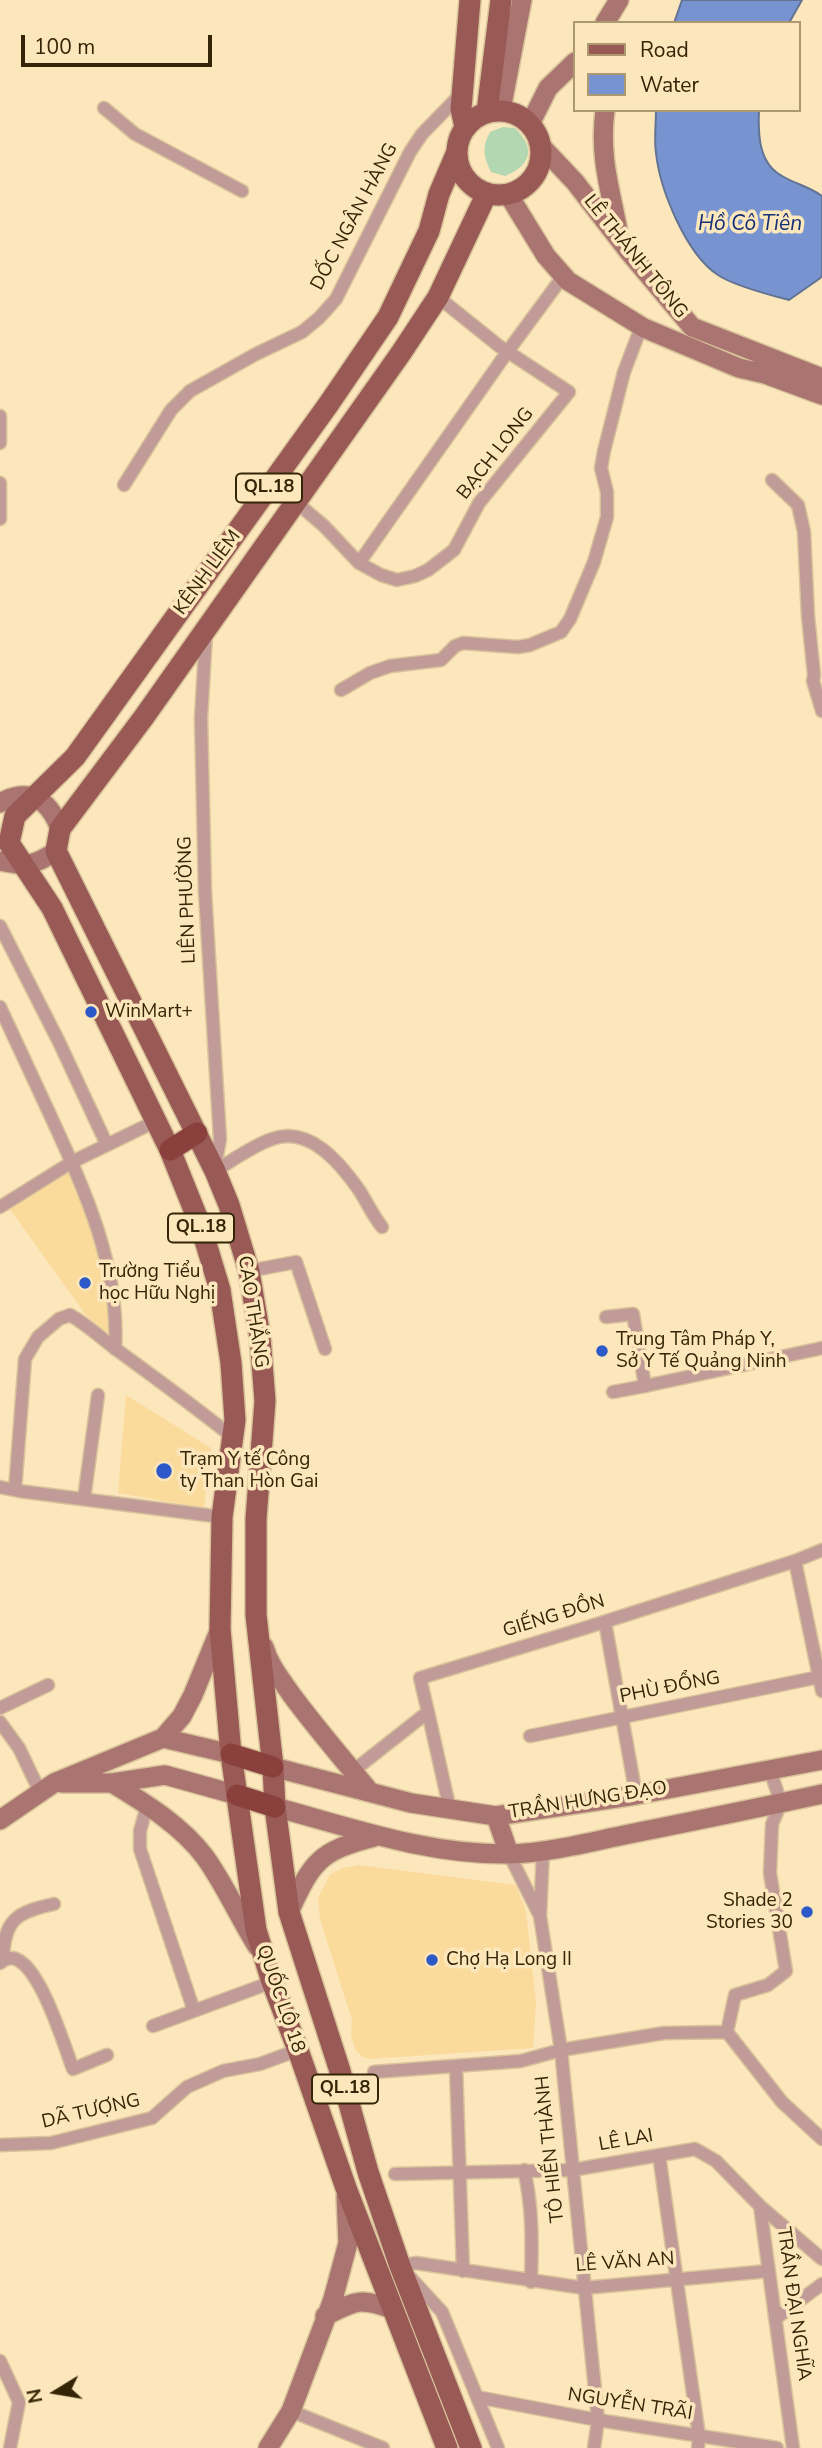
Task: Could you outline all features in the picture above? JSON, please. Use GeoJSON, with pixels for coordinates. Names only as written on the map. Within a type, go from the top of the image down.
{"type":"FeatureCollection","features":[{"type":"Feature","properties":{"kind":"highway"},"geometry":{"type":"LineString","coordinates":[[170,1150],[197,1133]]}},
{"type":"Feature","properties":{"kind":"highway"},"geometry":{"type":"LineString","coordinates":[[231,1754],[273,1767]]}},
{"type":"Feature","properties":{"kind":"highway"},"geometry":{"type":"LineString","coordinates":[[237,1795],[275,1807]]}},
{"type":"Feature","properties":{"kind":"main road"},"geometry":{"type":"LineString","coordinates":[[466,127],[461,109],[461,94],[470,0]]}},
{"type":"Feature","properties":{"kind":"main road"},"geometry":{"type":"LineString","coordinates":[[494,111],[501,0]]}},
{"type":"Feature","properties":{"kind":"main road"},"geometry":{"type":"LineString","coordinates":[[494,111],[522,0]]}},
{"type":"Feature","properties":{"kind":"main road"},"geometry":{"type":"LineString","coordinates":[[606,21],[619,0]]}},
{"type":"Feature","properties":{"kind":"main road"},"geometry":{"type":"LineString","coordinates":[[622,21],[627,0]]}},
{"type":"Feature","properties":{"kind":"main road"},"geometry":{"type":"LineString","coordinates":[[530,124],[548,88],[574,63]]}},
{"type":"Feature","properties":{"kind":"main road"},"geometry":{"type":"LineString","coordinates":[[494,111],[512,112],[530,124],[541,146],[539,167],[534,176],[518,190],[498,194],[477,189],[462,173],[457,152],[466,127],[475,118],[494,111]]}},
{"type":"Feature","properties":{"kind":"main road"},"geometry":{"type":"LineString","coordinates":[[604,112],[602,142],[607,185],[620,239]]}},
{"type":"Feature","properties":{"kind":"main road","name":"LÊ THÁNH TÔNG"},"geometry":{"type":"LineString","coordinates":[[541,146],[575,182],[661,293],[692,327],[822,377]]}},
{"type":"Feature","properties":{"kind":"main road","name":"KÊNH LIÊM"},"geometry":{"type":"LineString","coordinates":[[23,866],[9,843],[15,816],[12,795],[75,757],[328,405],[388,317],[429,231],[439,194],[457,152]]}},
{"type":"Feature","properties":{"kind":"main road","name":"LÊ THÁNH TÔNG"},"geometry":{"type":"LineString","coordinates":[[498,194],[568,281],[644,328],[739,368],[765,374],[822,395]]}},
{"type":"Feature","properties":{"kind":"main road","name":"KÊNH LIÊM"},"geometry":{"type":"LineString","coordinates":[[56,851],[60,829],[144,718],[438,297],[498,194]]}},
{"type":"Feature","properties":{"kind":"main road"},"geometry":{"type":"LineString","coordinates":[[12,795],[53,811],[60,829]]}},
{"type":"Feature","properties":{"kind":"main road"},"geometry":{"type":"LineString","coordinates":[[0,861],[23,866],[40,862],[56,851]]}},
{"type":"Feature","properties":{"kind":"main road","name":"CAO THẮNG"},"geometry":{"type":"LineString","coordinates":[[56,851],[215,1171],[229,1205],[249,1271],[260,1337],[265,1401],[256,1519],[256,1615],[273,1767]]}},
{"type":"Feature","properties":{"kind":"main road","name":"CAO THẮNG"},"geometry":{"type":"LineString","coordinates":[[23,866],[52,908],[170,1150],[201,1227],[220,1290],[231,1363],[235,1420],[222,1517],[220,1629],[231,1754]]}},
{"type":"Feature","properties":{"kind":"main road"},"geometry":{"type":"LineString","coordinates":[[256,1615],[266,1655],[273,1669],[328,1744],[370,1792]]}},
{"type":"Feature","properties":{"kind":"main road"},"geometry":{"type":"LineString","coordinates":[[1,1817],[47,1787],[163,1738],[182,1716],[193,1695],[220,1629]]}},
{"type":"Feature","properties":{"kind":"main road"},"geometry":{"type":"LineString","coordinates":[[163,1738],[231,1754]]}},
{"type":"Feature","properties":{"kind":"main road","name":"QUỐC LỘ 18"},"geometry":{"type":"LineString","coordinates":[[231,1754],[256,1930],[264,1959],[395,2323],[435,2448]]}},
{"type":"Feature","properties":{"kind":"main road","name":"TRẦN HƯNG ĐẠO"},"geometry":{"type":"LineString","coordinates":[[273,1767],[450,1811],[496,1816],[636,1795],[822,1760]]}},
{"type":"Feature","properties":{"kind":"main road","name":"QUỐC LỘ 18"},"geometry":{"type":"LineString","coordinates":[[273,1767],[275,1807],[289,1912],[340,2071],[368,2172],[400,2266],[482,2448]]}},
{"type":"Feature","properties":{"kind":"main road"},"geometry":{"type":"LineString","coordinates":[[47,1787],[112,1783],[165,1775],[237,1795]]}},
{"type":"Feature","properties":{"kind":"main road"},"geometry":{"type":"LineString","coordinates":[[112,1783],[174,1826],[204,1856],[264,1959]]}},
{"type":"Feature","properties":{"kind":"main road","name":"TRẦN HƯNG ĐẠO"},"geometry":{"type":"LineString","coordinates":[[275,1807],[375,1837],[447,1850],[509,1854],[543,1851],[822,1794]]}},
{"type":"Feature","properties":{"kind":"main road"},"geometry":{"type":"LineString","coordinates":[[496,1816],[509,1854]]}},
{"type":"Feature","properties":{"kind":"main road"},"geometry":{"type":"LineString","coordinates":[[289,1912],[306,1875],[324,1857],[343,1846],[375,1837]]}},
{"type":"Feature","properties":{"kind":"main road"},"geometry":{"type":"LineString","coordinates":[[268,2448],[291,2411],[332,2299],[348,2243],[346,2188]]}},
{"type":"Feature","properties":{"kind":"main road"},"geometry":{"type":"LineString","coordinates":[[325,2316],[349,2304],[366,2300],[395,2323]]}},
{"type":"Feature","properties":{"kind":"main road","name":"QUỐC LỘ 18"},"geometry":{"type":"LineString","coordinates":[[423,2317],[471,2448]]}},
{"type":"Feature","properties":{"kind":"main road","name":"QUỐC LỘ 18"},"geometry":{"type":"LineString","coordinates":[[395,2323],[447,2448]]}},
{"type":"Feature","properties":{"kind":"street","name":"DỐC NGÂN HÀNG"},"geometry":{"type":"LineString","coordinates":[[124,485],[172,410],[190,391],[302,332],[337,299],[410,152],[422,134],[461,94]]}},
{"type":"Feature","properties":{"kind":"street"},"geometry":{"type":"LineString","coordinates":[[104,108],[135,134],[242,191]]}},
{"type":"Feature","properties":{"kind":"street"},"geometry":{"type":"LineString","coordinates":[[359,563],[564,275]]}},
{"type":"Feature","properties":{"kind":"street","name":"BẠCH LONG"},"geometry":{"type":"LineString","coordinates":[[296,502],[324,526],[359,563],[397,580],[415,576],[428,570],[454,550],[479,503],[569,392],[508,351],[438,297]]}},
{"type":"Feature","properties":{"kind":"street"},"geometry":{"type":"LineString","coordinates":[[341,691],[370,673],[390,666],[441,660],[455,646],[463,643],[518,647],[548,640],[561,632],[583,590],[607,517],[607,492],[601,468],[604,451],[624,372],[640,330],[644,328]]}},
{"type":"Feature","properties":{"kind":"street"},"geometry":{"type":"LineString","coordinates":[[0,416],[0,443]]}},
{"type":"Feature","properties":{"kind":"street"},"geometry":{"type":"LineString","coordinates":[[772,481],[798,505],[804,532],[813,681],[822,711]]}},
{"type":"Feature","properties":{"kind":"street"},"geometry":{"type":"LineString","coordinates":[[0,483],[0,519]]}},
{"type":"Feature","properties":{"kind":"street","name":"LIÊN PHƯỜNG"},"geometry":{"type":"LineString","coordinates":[[207,626],[201,718],[205,892],[220,1139],[215,1171]]}},
{"type":"Feature","properties":{"kind":"street"},"geometry":{"type":"LineString","coordinates":[[0,926],[107,1144]]}},
{"type":"Feature","properties":{"kind":"street"},"geometry":{"type":"LineString","coordinates":[[0,1006],[85,1191],[103,1245],[117,1324],[115,1349]]}},
{"type":"Feature","properties":{"kind":"street"},"geometry":{"type":"LineString","coordinates":[[0,1206],[72,1162],[156,1121]]}},
{"type":"Feature","properties":{"kind":"street"},"geometry":{"type":"LineString","coordinates":[[215,1171],[272,1138],[288,1135],[303,1139],[331,1156],[357,1188],[382,1227]]}},
{"type":"Feature","properties":{"kind":"street"},"geometry":{"type":"LineString","coordinates":[[249,1271],[296,1262],[325,1349]]}},
{"type":"Feature","properties":{"kind":"street"},"geometry":{"type":"LineString","coordinates":[[606,1317],[633,1314],[646,1386]]}},
{"type":"Feature","properties":{"kind":"street"},"geometry":{"type":"LineString","coordinates":[[15,1490],[25,1359],[29,1348],[38,1337],[59,1319],[70,1315],[89,1326],[115,1349],[172,1388],[233,1438]]}},
{"type":"Feature","properties":{"kind":"street"},"geometry":{"type":"LineString","coordinates":[[612,1392],[822,1348]]}},
{"type":"Feature","properties":{"kind":"street"},"geometry":{"type":"LineString","coordinates":[[84,1499],[98,1395]]}},
{"type":"Feature","properties":{"kind":"street"},"geometry":{"type":"LineString","coordinates":[[0,1487],[222,1517]]}},
{"type":"Feature","properties":{"kind":"street","name":"GIẾNG ĐỒN"},"geometry":{"type":"LineString","coordinates":[[428,1712],[420,1678],[605,1622],[822,1550]]}},
{"type":"Feature","properties":{"kind":"street"},"geometry":{"type":"LineString","coordinates":[[795,1561],[822,1691]]}},
{"type":"Feature","properties":{"kind":"street"},"geometry":{"type":"LineString","coordinates":[[605,1622],[636,1795]]}},
{"type":"Feature","properties":{"kind":"street","name":"PHÙ ĐỔNG"},"geometry":{"type":"LineString","coordinates":[[530,1736],[819,1677]]}},
{"type":"Feature","properties":{"kind":"street"},"geometry":{"type":"LineString","coordinates":[[0,1708],[48,1685]]}},
{"type":"Feature","properties":{"kind":"street"},"geometry":{"type":"LineString","coordinates":[[353,1771],[428,1712],[450,1811]]}},
{"type":"Feature","properties":{"kind":"street"},"geometry":{"type":"LineString","coordinates":[[0,1721],[47,1787]]}},
{"type":"Feature","properties":{"kind":"street"},"geometry":{"type":"LineString","coordinates":[[727,2032],[735,1995],[768,1985],[786,1971],[770,1873],[772,1824],[781,1803],[771,1770]]}},
{"type":"Feature","properties":{"kind":"street"},"geometry":{"type":"LineString","coordinates":[[147,1806],[140,1831],[140,1849],[194,2011]]}},
{"type":"Feature","properties":{"kind":"street"},"geometry":{"type":"LineString","coordinates":[[540,1916],[543,1851]]}},
{"type":"Feature","properties":{"kind":"street","name":"TÔ HIẾN THÀNH"},"geometry":{"type":"LineString","coordinates":[[509,1854],[540,1916],[561,2050],[598,2420],[594,2448]]}},
{"type":"Feature","properties":{"kind":"street"},"geometry":{"type":"LineString","coordinates":[[54,1904],[19,1914],[7,1928],[1,1962],[17,1959],[30,1968],[45,1997],[73,2069],[107,2055]]}},
{"type":"Feature","properties":{"kind":"street"},"geometry":{"type":"LineString","coordinates":[[153,2026],[272,1982]]}},
{"type":"Feature","properties":{"kind":"street"},"geometry":{"type":"LineString","coordinates":[[374,2072],[522,2061],[561,2050],[664,2033],[727,2032]]}},
{"type":"Feature","properties":{"kind":"street"},"geometry":{"type":"LineString","coordinates":[[727,2032],[782,2102],[822,2139]]}},
{"type":"Feature","properties":{"kind":"street","name":"DÃ TƯỢNG"},"geometry":{"type":"LineString","coordinates":[[0,2145],[51,2143],[152,2118],[187,2087],[223,2071],[260,2064],[298,2050]]}},
{"type":"Feature","properties":{"kind":"street"},"geometry":{"type":"LineString","coordinates":[[456,2067],[463,2271]]}},
{"type":"Feature","properties":{"kind":"street","name":"LÊ LAI"},"geometry":{"type":"LineString","coordinates":[[395,2174],[572,2170],[695,2149],[716,2161],[760,2206],[822,2259]]}},
{"type":"Feature","properties":{"kind":"street"},"geometry":{"type":"LineString","coordinates":[[659,2155],[699,2442]]}},
{"type":"Feature","properties":{"kind":"street"},"geometry":{"type":"LineString","coordinates":[[524,2170],[531,2216],[531,2282]]}},
{"type":"Feature","properties":{"kind":"street","name":"TRẦN ĐẠI NGHĨA"},"geometry":{"type":"LineString","coordinates":[[760,2206],[793,2448]]}},
{"type":"Feature","properties":{"kind":"street","name":"LÊ VĂN AN"},"geometry":{"type":"LineString","coordinates":[[400,2266],[416,2263],[584,2288],[769,2271]]}},
{"type":"Feature","properties":{"kind":"street"},"geometry":{"type":"LineString","coordinates":[[400,2266],[442,2312],[498,2448]]}},
{"type":"Feature","properties":{"kind":"street"},"geometry":{"type":"LineString","coordinates":[[775,2319],[822,2284]]}},
{"type":"Feature","properties":{"kind":"street"},"geometry":{"type":"LineString","coordinates":[[0,2361],[19,2402],[10,2448]]}},
{"type":"Feature","properties":{"kind":"street","name":"NGUYỄN TRÃI"},"geometry":{"type":"LineString","coordinates":[[477,2397],[699,2442],[777,2448]]}},
{"type":"Feature","properties":{"kind":"street"},"geometry":{"type":"LineString","coordinates":[[291,2411],[368,2445],[383,2448]]}},
{"type":"Feature","properties":{"kind":"shaded area","name":"Trường Tiểu học Hữu Nghị"},"geometry":{"type":"Polygon","coordinates":[[[71,1171],[102,1250],[111,1331],[104,1332],[86,1315],[9,1208],[71,1171]]]}},
{"type":"Feature","properties":{"kind":"shaded area","name":"Trạm Y tế Công ty Than Hòn Gai"},"geometry":{"type":"Polygon","coordinates":[[[126,1395],[211,1448],[204,1508],[118,1493],[126,1395]]]}},
{"type":"Feature","properties":{"kind":"shaded area","name":"Chợ Hạ Long II"},"geometry":{"type":"Polygon","coordinates":[[[359,1865],[516,1885],[526,1911],[536,2002],[533,2048],[369,2059],[356,2051],[351,2036],[352,2020],[320,1919],[318,1898],[330,1875],[342,1868],[359,1865]]]}},
{"type":"Feature","properties":{"kind":"green space"},"geometry":{"type":"Polygon","coordinates":[[[503,127],[515,128],[528,150],[525,162],[505,176],[491,172],[484,152],[490,132],[503,127]]]}},
{"type":"Feature","properties":{"kind":"water"},"geometry":{"type":"Polygon","coordinates":[[[682,0],[802,0],[790,21],[675,21],[682,0]]]}},
{"type":"Feature","properties":{"kind":"water","name":"Hồ Cô Tiên"},"geometry":{"type":"Polygon","coordinates":[[[656,112],[759,112],[761,147],[768,163],[782,176],[822,196],[822,276],[789,300],[752,290],[718,275],[695,252],[676,220],[658,168],[655,148],[656,112]]]}},
{"type":"Feature","properties":{"kind":"place","name":"WinMart+"},"geometry":{"type":"Point","coordinates":[91,1012]}},
{"type":"Feature","properties":{"kind":"place","name":"Trường Tiểu học Hữu Nghị"},"geometry":{"type":"Point","coordinates":[85,1283]}},
{"type":"Feature","properties":{"kind":"place","name":"Trung Tâm Pháp Y, Sở Y Tế Quảng Ninh"},"geometry":{"type":"Point","coordinates":[602,1351]}},
{"type":"Feature","properties":{"kind":"place","name":"Trạm Y tế Công ty Than Hòn Gai"},"geometry":{"type":"Point","coordinates":[164,1471]}},
{"type":"Feature","properties":{"kind":"place","name":"Shade 2 Stories 30"},"geometry":{"type":"Point","coordinates":[807,1912]}},
{"type":"Feature","properties":{"kind":"place","name":"Chợ Hạ Long II"},"geometry":{"type":"Point","coordinates":[432,1960]}}]}
